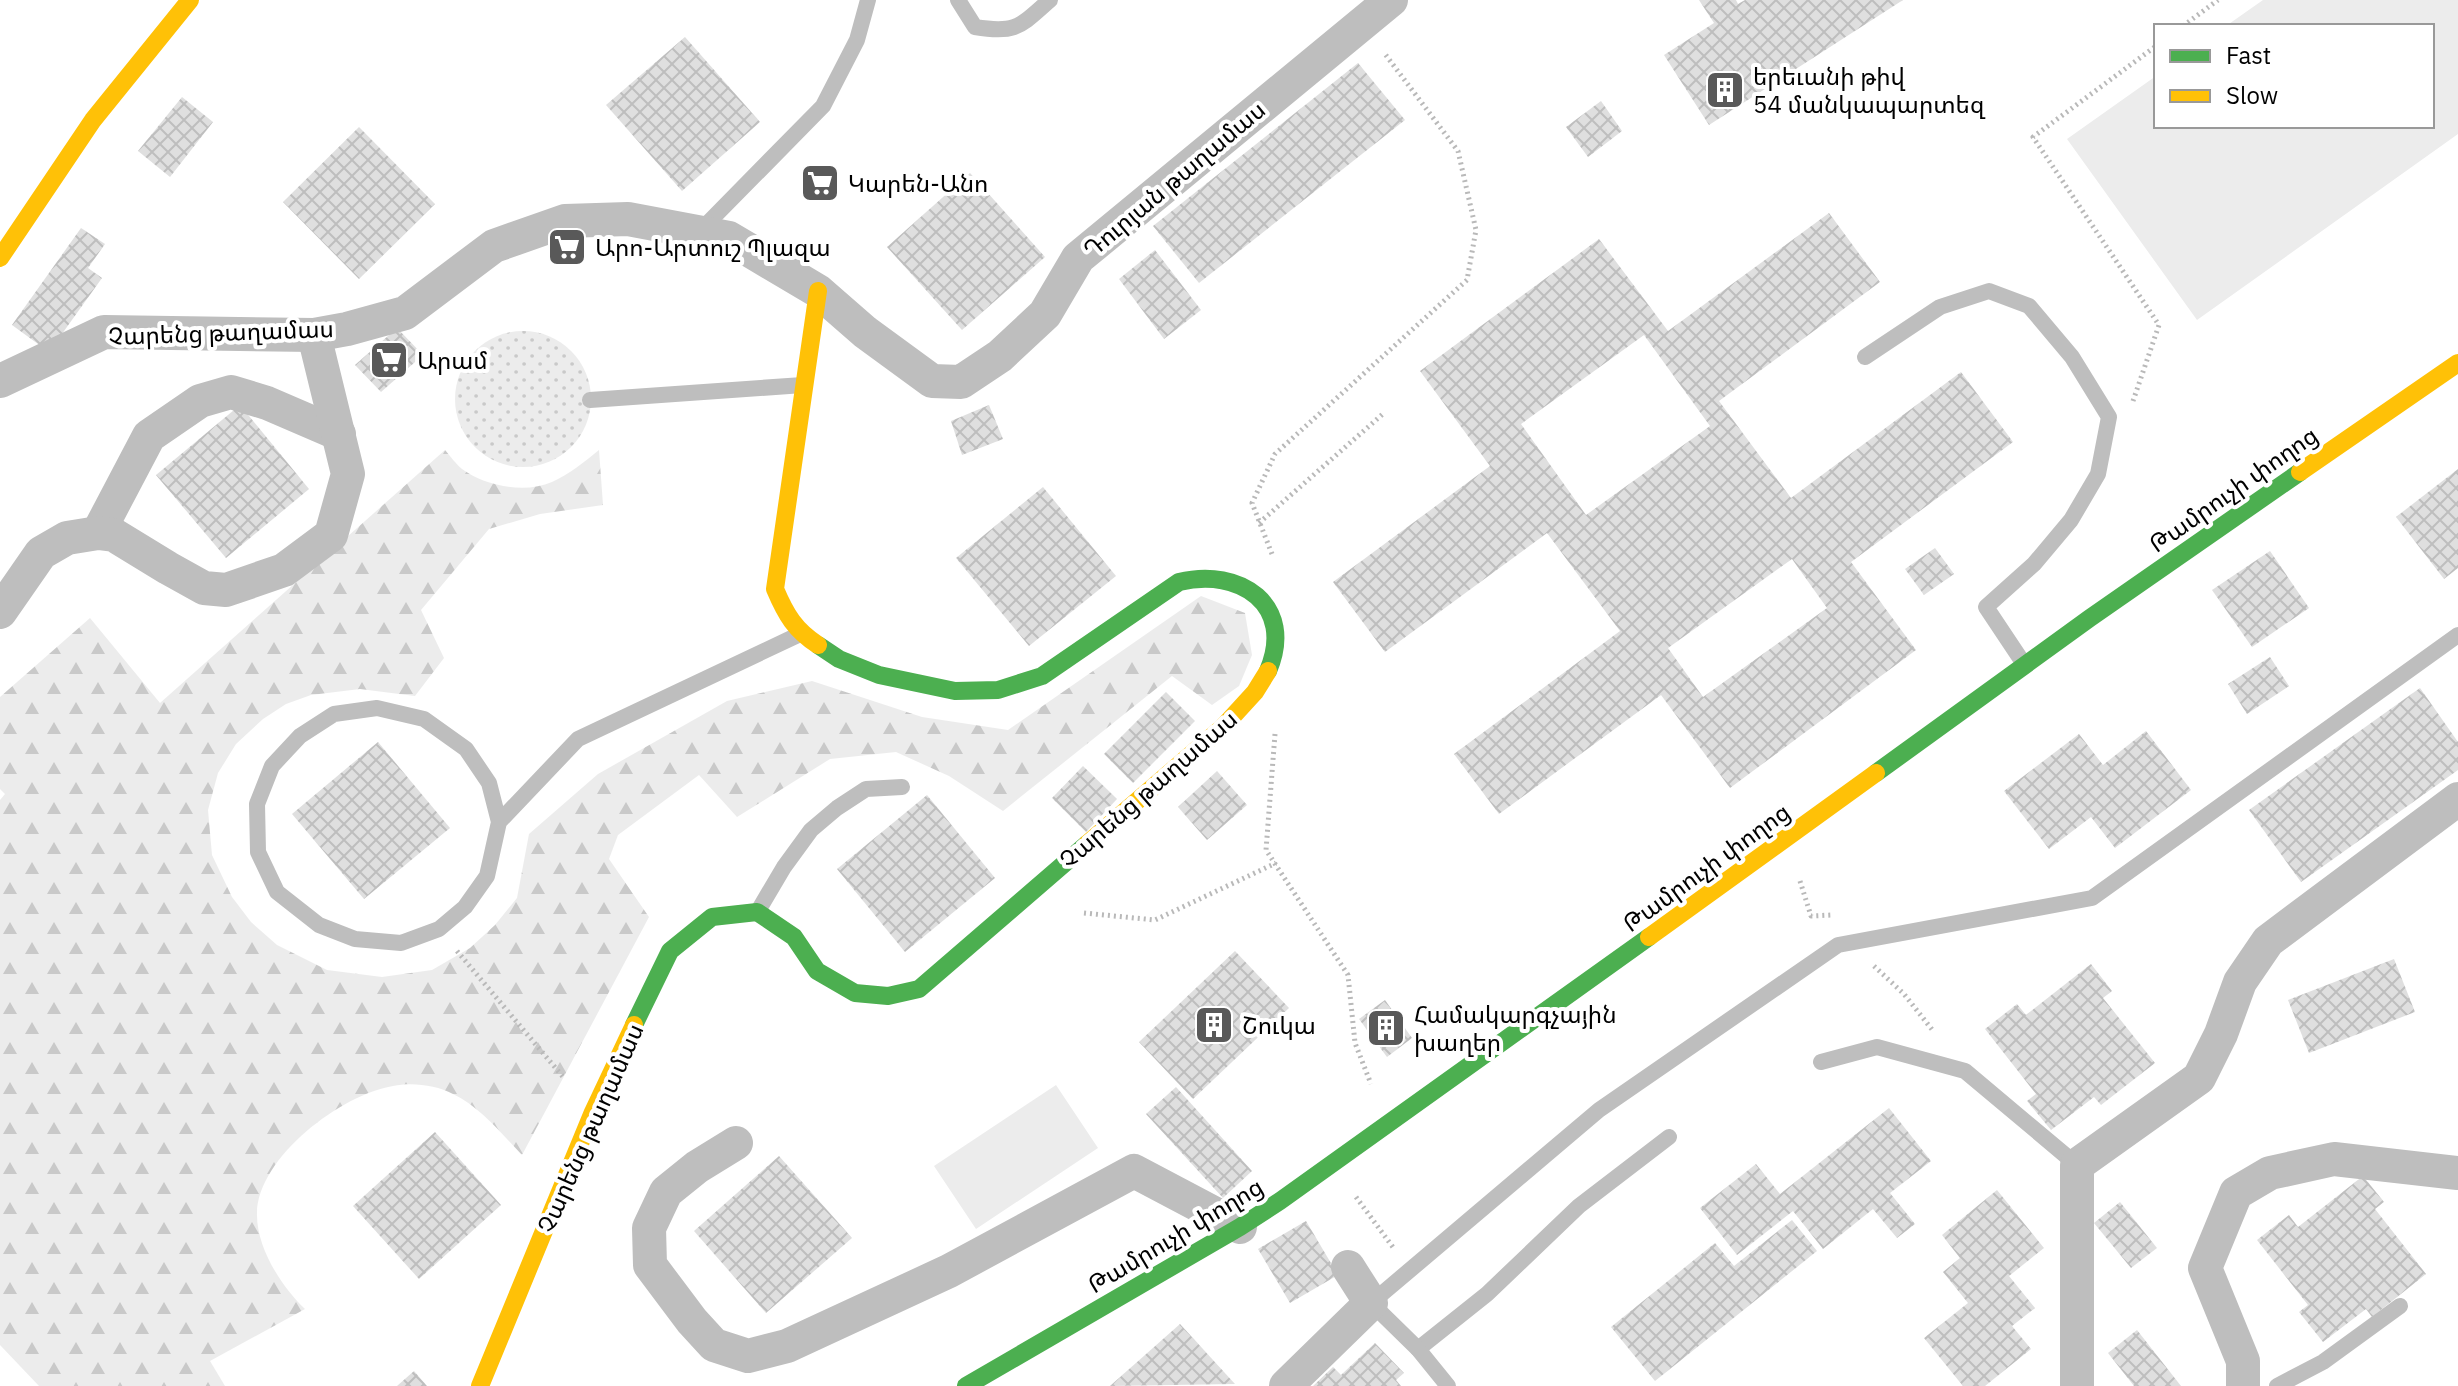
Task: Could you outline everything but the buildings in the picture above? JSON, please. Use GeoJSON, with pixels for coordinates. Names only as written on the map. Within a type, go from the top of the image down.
{"type":"FeatureCollection","features":[{"type":"Feature","properties":{"kind":"street"},"geometry":{"type":"LineString","coordinates":[[0,258],[93,120],[190,0]]}},
{"type":"Feature","properties":{"kind":"street","name":"Դուրյան թաղամաս"},"geometry":{"type":"LineString","coordinates":[[818,291],[865,332],[932,381],[961,382],[1000,356],[1045,314],[1078,258],[1391,0]]}},
{"type":"Feature","properties":{"kind":"street","name":"Չարենց թաղամաս"},"geometry":{"type":"LineString","coordinates":[[0,381],[104,332],[314,335],[347,329],[405,313],[494,246],[565,221],[628,219],[729,238],[818,291],[775,589],[784,611],[801,634],[839,659],[879,675],[955,691],[998,690],[1042,676],[1179,582],[1193,577],[1214,575],[1240,583],[1267,607],[1274,629],[1275,651],[1255,693],[1223,727],[919,989],[888,996],[855,993],[817,971],[794,937],[757,912],[712,917],[670,951],[593,1112],[480,1386]]}},
{"type":"Feature","properties":{"kind":"street"},"geometry":{"type":"LineString","coordinates":[[0,612],[41,553],[67,538],[98,533],[114,535],[204,588],[226,590],[284,570],[331,535],[348,474],[314,335]]}},
{"type":"Feature","properties":{"kind":"street","name":"Թամրուչի փողոց"},"geometry":{"type":"LineString","coordinates":[[966,1386],[1240,1227],[1332,1164],[2090,618],[2458,363]]}},
{"type":"Feature","properties":{"kind":"street"},"geometry":{"type":"LineString","coordinates":[[98,533],[149,436],[200,401],[231,392],[267,403],[339,434]]}},
{"type":"Feature","properties":{"kind":"street"},"geometry":{"type":"LineString","coordinates":[[2077,1386],[2077,1165],[2199,1078],[2221,1034],[2240,982],[2268,941],[2458,799]]}},
{"type":"Feature","properties":{"kind":"street"},"geometry":{"type":"LineString","coordinates":[[736,1143],[697,1167],[666,1192],[649,1228],[650,1265],[714,1345],[748,1356],[787,1346],[949,1271],[1134,1171],[1240,1227]]}},
{"type":"Feature","properties":{"kind":"street"},"geometry":{"type":"LineString","coordinates":[[2243,1386],[2243,1361],[2205,1268],[2236,1193],[2270,1173],[2334,1159],[2458,1173]]}},
{"type":"Feature","properties":{"kind":"street"},"geometry":{"type":"LineString","coordinates":[[1286,1386],[1371,1303],[1348,1267]]}},
{"type":"Feature","properties":{"kind":"lane"},"geometry":{"type":"LineString","coordinates":[[699,232],[823,106],[857,40],[868,0]]}},
{"type":"Feature","properties":{"kind":"lane"},"geometry":{"type":"LineString","coordinates":[[958,0],[975,27],[997,31],[1017,28],[1050,0]]}},
{"type":"Feature","properties":{"kind":"lane"},"geometry":{"type":"LineString","coordinates":[[1865,357],[1940,307],[1989,291],[2029,306],[2072,357],[2109,417],[2098,474],[2071,520],[2034,564],[1986,607],[2025,665]]}},
{"type":"Feature","properties":{"kind":"lane"},"geometry":{"type":"LineString","coordinates":[[590,400],[804,385]]}},
{"type":"Feature","properties":{"kind":"lane"},"geometry":{"type":"LineString","coordinates":[[499,822],[578,739],[801,634]]}},
{"type":"Feature","properties":{"kind":"lane"},"geometry":{"type":"LineString","coordinates":[[1448,1386],[1418,1349],[1371,1303],[1599,1110],[1838,945],[2092,898],[2458,635]]}},
{"type":"Feature","properties":{"kind":"lane"},"geometry":{"type":"LineString","coordinates":[[377,708],[424,719],[466,749],[489,783],[499,822],[487,876],[465,907],[439,929],[401,943],[355,939],[319,925],[277,892],[258,852],[257,804],[272,766],[300,736],[334,714],[377,708]]}},
{"type":"Feature","properties":{"kind":"lane"},"geometry":{"type":"LineString","coordinates":[[757,912],[811,830],[866,789],[902,787]]}},
{"type":"Feature","properties":{"kind":"lane"},"geometry":{"type":"LineString","coordinates":[[1821,1062],[1877,1047],[1965,1071],[2077,1165]]}},
{"type":"Feature","properties":{"kind":"lane"},"geometry":{"type":"LineString","coordinates":[[1418,1349],[1487,1294],[1579,1206],[1669,1137]]}},
{"type":"Feature","properties":{"kind":"lane"},"geometry":{"type":"LineString","coordinates":[[2277,1386],[2323,1362],[2400,1306]]}},
{"type":"Feature","properties":{"kind":"path"},"geometry":{"type":"LineString","coordinates":[[2186,24],[2218,0]]}},
{"type":"Feature","properties":{"kind":"path"},"geometry":{"type":"LineString","coordinates":[[1276,563],[1252,503],[1275,454],[1467,280],[1476,230],[1458,151],[1361,23]]}},
{"type":"Feature","properties":{"kind":"path"},"geometry":{"type":"LineString","coordinates":[[2129,413],[2159,325],[2033,137],[2154,47]]}},
{"type":"Feature","properties":{"kind":"path"},"geometry":{"type":"LineString","coordinates":[[1259,523],[1384,413]]}},
{"type":"Feature","properties":{"kind":"path"},"geometry":{"type":"LineString","coordinates":[[1276,723],[1266,850],[1348,975],[1355,1043],[1388,1125]]}},
{"type":"Feature","properties":{"kind":"path"},"geometry":{"type":"LineString","coordinates":[[1787,838],[1811,916],[1832,915],[1848,943],[1904,994],[1965,1071]]}},
{"type":"Feature","properties":{"kind":"path"},"geometry":{"type":"LineString","coordinates":[[1084,913],[1155,920],[1276,863]]}},
{"type":"Feature","properties":{"kind":"path"},"geometry":{"type":"LineString","coordinates":[[439,929],[593,1112]]}},
{"type":"Feature","properties":{"kind":"path"},"geometry":{"type":"LineString","coordinates":[[1332,1164],[1410,1270]]}},
{"type":"Feature","properties":{"kind":"green space"},"geometry":{"type":"Polygon","coordinates":[[[2263,0],[2458,0],[2458,134],[2197,320],[2067,139],[2154,77],[2154,128],[2434,128],[2434,24],[2229,24],[2263,0]]]}},
{"type":"Feature","properties":{"kind":"green space"},"geometry":{"type":"Polygon","coordinates":[[[523,331],[549,336],[571,351],[586,373],[591,399],[586,425],[571,447],[549,462],[523,467],[497,462],[475,447],[460,425],[455,399],[460,373],[475,351],[497,336],[523,331]]]}},
{"type":"Feature","properties":{"kind":"green space"},"geometry":{"type":"Polygon","coordinates":[[[445,450],[471,475],[493,484],[518,488],[552,482],[571,472],[599,450],[603,505],[540,514],[489,529],[421,610],[444,658],[415,696],[360,689],[311,695],[286,704],[263,719],[236,744],[218,773],[208,810],[212,855],[232,897],[251,922],[277,945],[327,970],[382,977],[432,970],[470,948],[495,925],[517,898],[529,834],[598,774],[727,701],[812,681],[922,717],[1008,730],[1201,596],[1245,613],[1252,655],[1239,686],[1212,705],[1172,676],[1003,811],[949,776],[896,752],[830,759],[737,817],[699,775],[618,835],[609,859],[649,917],[522,1155],[472,1106],[439,1088],[400,1085],[373,1091],[350,1101],[306,1132],[287,1150],[261,1192],[257,1213],[265,1252],[287,1289],[305,1309],[210,1361],[225,1386],[39,1386],[0,1345],[0,800],[5,794],[0,789],[0,697],[90,618],[160,703],[445,450]]]}},
{"type":"Feature","properties":{"kind":"green space"},"geometry":{"type":"Polygon","coordinates":[[[1056,1085],[1098,1148],[976,1229],[934,1166],[1056,1085]]]}},
{"type":"Feature","properties":{"kind":"traffic: fast"},"geometry":{"type":"LineString","coordinates":[[1876,773],[2090,618],[2300,472]]}},
{"type":"Feature","properties":{"kind":"traffic: fast"},"geometry":{"type":"LineString","coordinates":[[818,645],[839,659],[879,675],[955,691],[998,690],[1042,676],[1179,582],[1223,580],[1257,596],[1268,610],[1274,627],[1275,648],[1268,671]]}},
{"type":"Feature","properties":{"kind":"traffic: fast"},"geometry":{"type":"LineString","coordinates":[[634,1025],[670,951],[712,917],[757,912],[794,937],[817,971],[855,993],[888,996],[919,989],[1087,844]]}},
{"type":"Feature","properties":{"kind":"traffic: fast"},"geometry":{"type":"LineString","coordinates":[[966,1386],[1280,1201],[1649,937]]}},
{"type":"Feature","properties":{"kind":"traffic: slow"},"geometry":{"type":"LineString","coordinates":[[0,258],[93,120],[190,0]]}},
{"type":"Feature","properties":{"kind":"traffic: slow"},"geometry":{"type":"LineString","coordinates":[[818,291],[775,589],[792,621],[818,645]]}},
{"type":"Feature","properties":{"kind":"traffic: slow"},"geometry":{"type":"LineString","coordinates":[[2300,472],[2458,363]]}},
{"type":"Feature","properties":{"kind":"traffic: slow"},"geometry":{"type":"LineString","coordinates":[[1087,844],[1223,727],[1255,692],[1268,671]]}},
{"type":"Feature","properties":{"kind":"traffic: slow"},"geometry":{"type":"LineString","coordinates":[[1649,937],[1876,773]]}},
{"type":"Feature","properties":{"kind":"traffic: slow"},"geometry":{"type":"LineString","coordinates":[[480,1386],[593,1112],[634,1025]]}},
{"type":"Feature","properties":{"kind":"place","name":"երեւանի թիվ 54 մանկապարտեզ"},"geometry":{"type":"Point","coordinates":[1725,90]}},
{"type":"Feature","properties":{"kind":"place","name":"Կարեն-Անո"},"geometry":{"type":"Point","coordinates":[820,183]}},
{"type":"Feature","properties":{"kind":"place","name":"Արո-Արտուշ Պլազա"},"geometry":{"type":"Point","coordinates":[567,247]}},
{"type":"Feature","properties":{"kind":"place","name":"Արամ"},"geometry":{"type":"Point","coordinates":[389,360]}},
{"type":"Feature","properties":{"kind":"place","name":"Շուկա"},"geometry":{"type":"Point","coordinates":[1214,1025]}},
{"type":"Feature","properties":{"kind":"place","name":"Համակարգչային խաղեր"},"geometry":{"type":"Point","coordinates":[1386,1028]}}]}
